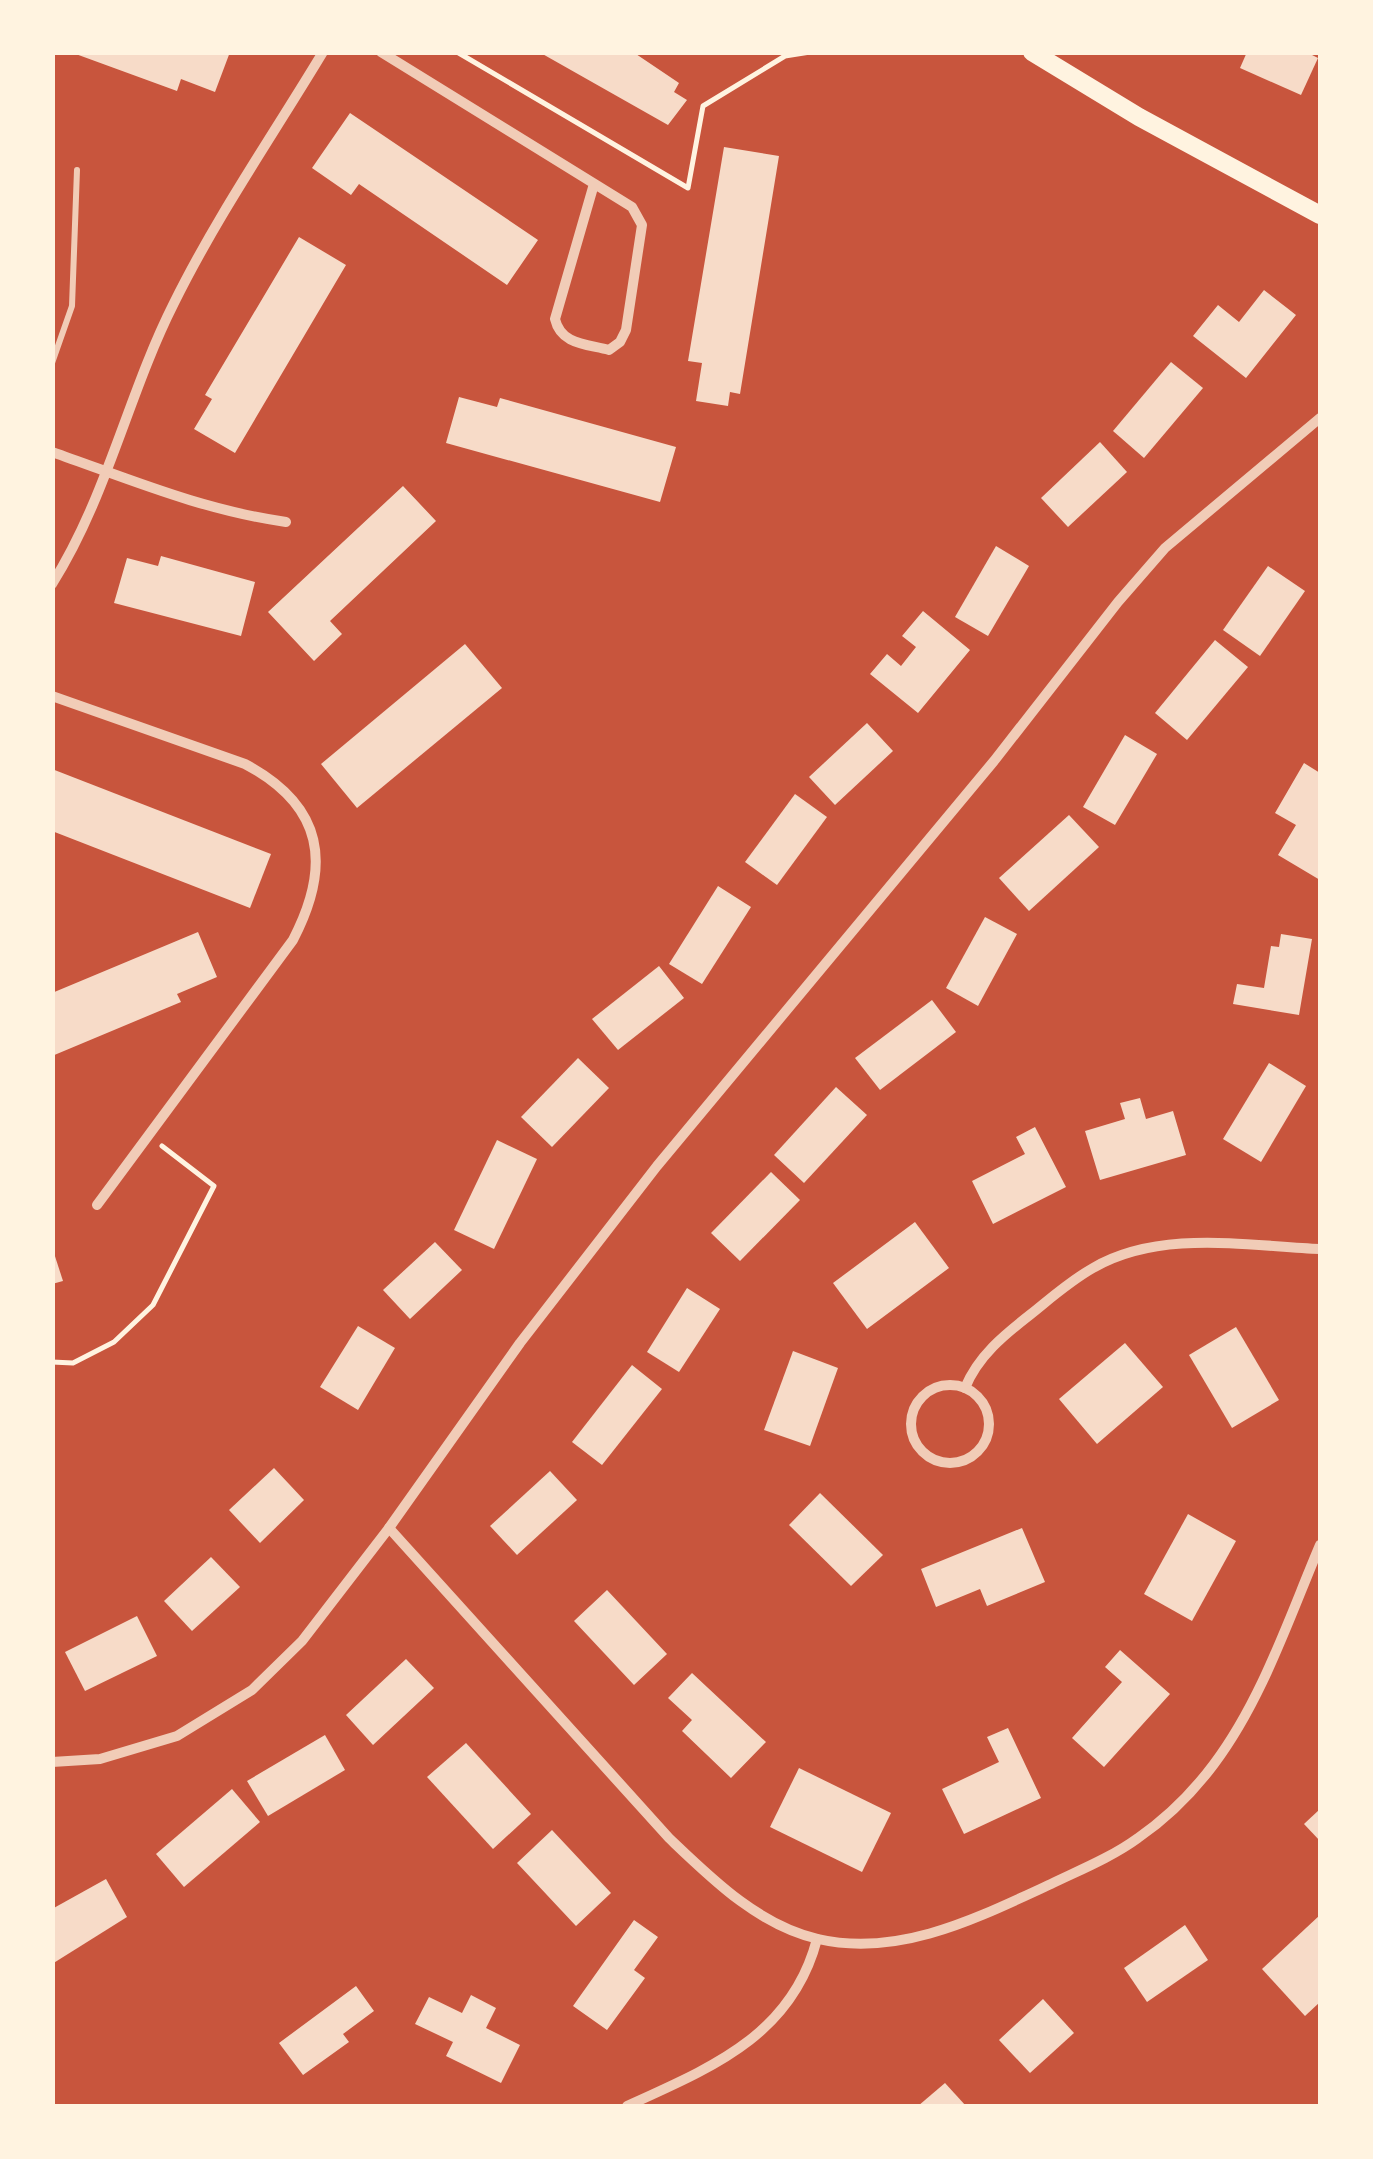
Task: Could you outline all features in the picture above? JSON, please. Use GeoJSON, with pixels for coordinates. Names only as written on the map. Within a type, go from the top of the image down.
{"type":"FeatureCollection","features":[{"type":"Feature","properties":{"kind":"main road"},"geometry":{"type":"LineString","coordinates":[[1032,52],[1320,215]]}},
{"type":"Feature","properties":{"kind":"street"},"geometry":{"type":"LineString","coordinates":[[52,584],[68,560],[107,471],[174,301],[323,52]]}},
{"type":"Feature","properties":{"kind":"street"},"geometry":{"type":"LineString","coordinates":[[382,52],[632,206],[642,225],[626,330],[620,342],[609,350],[568,340],[558,331],[555,319],[594,184]]}},
{"type":"Feature","properties":{"kind":"street"},"geometry":{"type":"LineString","coordinates":[[52,1762],[100,1759],[176,1736],[252,1690],[302,1641],[389,1528],[520,1344],[657,1166],[994,760],[1118,602],[1165,548],[1320,418]]}},
{"type":"Feature","properties":{"kind":"street"},"geometry":{"type":"LineString","coordinates":[[52,452],[183,500],[234,515],[286,522]]}},
{"type":"Feature","properties":{"kind":"street"},"geometry":{"type":"LineString","coordinates":[[52,696],[264,774],[301,810],[314,840],[313,897],[293,940],[97,1205]]}},
{"type":"Feature","properties":{"kind":"street"},"geometry":{"type":"LineString","coordinates":[[965,1388],[984,1355],[1015,1326],[1074,1280],[1120,1256],[1179,1243],[1320,1249]]}},
{"type":"Feature","properties":{"kind":"street"},"geometry":{"type":"LineString","coordinates":[[940,1386],[965,1388],[976,1394],[988,1415],[986,1439],[971,1458],[960,1462],[936,1461],[916,1445],[912,1434],[914,1410],[929,1391],[940,1386]]}},
{"type":"Feature","properties":{"kind":"street"},"geometry":{"type":"LineString","coordinates":[[389,1528],[669,1838],[717,1884],[779,1924],[817,1939],[864,1943],[924,1936],[994,1910],[1110,1855],[1138,1838],[1193,1790],[1235,1733],[1320,1545]]}},
{"type":"Feature","properties":{"kind":"street"},"geometry":{"type":"LineString","coordinates":[[627,2106],[717,2064],[750,2042],[780,2014],[812,1960],[817,1939]]}},
{"type":"Feature","properties":{"kind":"lane"},"geometry":{"type":"LineString","coordinates":[[52,363],[72,306],[77,170]]}},
{"type":"Feature","properties":{"kind":"path"},"geometry":{"type":"LineString","coordinates":[[457,52],[688,188],[703,106],[785,56],[810,52]]}},
{"type":"Feature","properties":{"kind":"path"},"geometry":{"type":"LineString","coordinates":[[52,1362],[73,1363],[114,1342],[154,1305],[214,1186],[147,1136]]}},
{"type":"Feature","properties":{"kind":"building"},"geometry":{"type":"Polygon","coordinates":[[[230,52],[215,92],[181,79],[177,91],[73,53],[230,52]]]}},
{"type":"Feature","properties":{"kind":"building"},"geometry":{"type":"Polygon","coordinates":[[[539,52],[633,52],[679,83],[674,92],[687,100],[668,125],[539,52]]]}},
{"type":"Feature","properties":{"kind":"building"},"geometry":{"type":"Polygon","coordinates":[[[1247,52],[1306,52],[1318,58],[1301,95],[1240,68],[1247,52]]]}},
{"type":"Feature","properties":{"kind":"building"},"geometry":{"type":"Polygon","coordinates":[[[350,113],[538,240],[507,285],[359,184],[351,195],[312,168],[350,113]]]}},
{"type":"Feature","properties":{"kind":"building"},"geometry":{"type":"Polygon","coordinates":[[[724,147],[779,156],[740,394],[730,392],[728,406],[696,401],[702,363],[688,361],[724,147]]]}},
{"type":"Feature","properties":{"kind":"building"},"geometry":{"type":"Polygon","coordinates":[[[299,237],[346,265],[235,453],[194,429],[212,399],[205,395],[299,237]]]}},
{"type":"Feature","properties":{"kind":"building"},"geometry":{"type":"Polygon","coordinates":[[[1264,290],[1296,315],[1246,378],[1193,336],[1218,305],[1239,322],[1264,290]]]}},
{"type":"Feature","properties":{"kind":"building"},"geometry":{"type":"Polygon","coordinates":[[[1171,362],[1203,388],[1144,458],[1113,431],[1171,362]]]}},
{"type":"Feature","properties":{"kind":"building"},"geometry":{"type":"Polygon","coordinates":[[[459,397],[497,407],[500,398],[676,447],[660,502],[446,443],[459,397]]]}},
{"type":"Feature","properties":{"kind":"building"},"geometry":{"type":"Polygon","coordinates":[[[1100,442],[1127,472],[1068,527],[1041,498],[1100,442]]]}},
{"type":"Feature","properties":{"kind":"building"},"geometry":{"type":"Polygon","coordinates":[[[403,486],[436,521],[330,621],[342,634],[314,661],[268,612],[403,486]]]}},
{"type":"Feature","properties":{"kind":"building"},"geometry":{"type":"Polygon","coordinates":[[[996,546],[1029,566],[988,636],[955,617],[996,546]]]}},
{"type":"Feature","properties":{"kind":"building"},"geometry":{"type":"Polygon","coordinates":[[[161,556],[255,582],[241,636],[114,603],[127,558],[158,566],[161,556]]]}},
{"type":"Feature","properties":{"kind":"building"},"geometry":{"type":"Polygon","coordinates":[[[1268,566],[1305,591],[1260,656],[1223,630],[1268,566]]]}},
{"type":"Feature","properties":{"kind":"building"},"geometry":{"type":"Polygon","coordinates":[[[923,611],[970,650],[918,713],[870,674],[887,654],[901,666],[916,647],[902,636],[923,611]]]}},
{"type":"Feature","properties":{"kind":"building"},"geometry":{"type":"Polygon","coordinates":[[[1215,640],[1248,667],[1187,740],[1155,713],[1215,640]]]}},
{"type":"Feature","properties":{"kind":"building"},"geometry":{"type":"Polygon","coordinates":[[[465,644],[502,688],[357,808],[321,764],[465,644]]]}},
{"type":"Feature","properties":{"kind":"building"},"geometry":{"type":"Polygon","coordinates":[[[867,723],[893,751],[835,805],[809,777],[867,723]]]}},
{"type":"Feature","properties":{"kind":"building"},"geometry":{"type":"Polygon","coordinates":[[[1125,735],[1157,754],[1115,825],[1083,807],[1125,735]]]}},
{"type":"Feature","properties":{"kind":"building"},"geometry":{"type":"Polygon","coordinates":[[[1304,763],[1320,773],[1320,880],[1278,855],[1296,825],[1275,813],[1304,763]]]}},
{"type":"Feature","properties":{"kind":"building"},"geometry":{"type":"Polygon","coordinates":[[[52,769],[271,854],[250,908],[52,831],[52,769]]]}},
{"type":"Feature","properties":{"kind":"building"},"geometry":{"type":"Polygon","coordinates":[[[795,794],[827,817],[777,885],[745,862],[795,794]]]}},
{"type":"Feature","properties":{"kind":"building"},"geometry":{"type":"Polygon","coordinates":[[[1069,815],[1099,847],[1029,911],[999,878],[1069,815]]]}},
{"type":"Feature","properties":{"kind":"building"},"geometry":{"type":"Polygon","coordinates":[[[718,886],[751,907],[702,984],[669,964],[718,886]]]}},
{"type":"Feature","properties":{"kind":"building"},"geometry":{"type":"Polygon","coordinates":[[[985,917],[1017,934],[978,1006],[946,988],[985,917]]]}},
{"type":"Feature","properties":{"kind":"building"},"geometry":{"type":"Polygon","coordinates":[[[198,932],[217,977],[177,994],[181,1002],[52,1056],[52,993],[198,932]]]}},
{"type":"Feature","properties":{"kind":"building"},"geometry":{"type":"Polygon","coordinates":[[[1281,934],[1312,939],[1299,1015],[1233,1004],[1237,984],[1264,988],[1271,946],[1279,947],[1281,934]]]}},
{"type":"Feature","properties":{"kind":"building"},"geometry":{"type":"Polygon","coordinates":[[[659,966],[684,998],[618,1050],[592,1019],[659,966]]]}},
{"type":"Feature","properties":{"kind":"building"},"geometry":{"type":"Polygon","coordinates":[[[932,1000],[956,1032],[880,1090],[855,1058],[932,1000]]]}},
{"type":"Feature","properties":{"kind":"building"},"geometry":{"type":"Polygon","coordinates":[[[578,1058],[609,1088],[552,1147],[521,1117],[578,1058]]]}},
{"type":"Feature","properties":{"kind":"building"},"geometry":{"type":"Polygon","coordinates":[[[1269,1063],[1306,1086],[1261,1162],[1223,1139],[1269,1063]]]}},
{"type":"Feature","properties":{"kind":"building"},"geometry":{"type":"Polygon","coordinates":[[[836,1087],[867,1115],[804,1183],[774,1155],[836,1087]]]}},
{"type":"Feature","properties":{"kind":"building"},"geometry":{"type":"Polygon","coordinates":[[[1140,1098],[1146,1119],[1173,1111],[1186,1155],[1100,1180],[1085,1131],[1125,1119],[1120,1103],[1140,1098]]]}},
{"type":"Feature","properties":{"kind":"building"},"geometry":{"type":"Polygon","coordinates":[[[1035,1127],[1066,1187],[993,1224],[972,1181],[1025,1154],[1016,1137],[1035,1127]]]}},
{"type":"Feature","properties":{"kind":"building"},"geometry":{"type":"Polygon","coordinates":[[[497,1140],[537,1159],[494,1249],[454,1230],[497,1140]]]}},
{"type":"Feature","properties":{"kind":"building"},"geometry":{"type":"Polygon","coordinates":[[[771,1172],[800,1200],[740,1261],[711,1233],[771,1172]]]}},
{"type":"Feature","properties":{"kind":"building"},"geometry":{"type":"Polygon","coordinates":[[[915,1222],[949,1268],[867,1329],[833,1283],[915,1222]]]}},
{"type":"Feature","properties":{"kind":"building"},"geometry":{"type":"Polygon","coordinates":[[[435,1242],[462,1270],[410,1319],[383,1290],[435,1242]]]}},
{"type":"Feature","properties":{"kind":"building"},"geometry":{"type":"Polygon","coordinates":[[[52,1247],[63,1281],[52,1284],[52,1247]]]}},
{"type":"Feature","properties":{"kind":"building"},"geometry":{"type":"Polygon","coordinates":[[[687,1288],[720,1309],[679,1372],[647,1352],[687,1288]]]}},
{"type":"Feature","properties":{"kind":"building"},"geometry":{"type":"Polygon","coordinates":[[[358,1326],[395,1348],[358,1410],[320,1387],[358,1326]]]}},
{"type":"Feature","properties":{"kind":"building"},"geometry":{"type":"Polygon","coordinates":[[[1236,1327],[1279,1400],[1232,1428],[1189,1355],[1236,1327]]]}},
{"type":"Feature","properties":{"kind":"building"},"geometry":{"type":"Polygon","coordinates":[[[1125,1343],[1163,1387],[1097,1444],[1059,1399],[1125,1343]]]}},
{"type":"Feature","properties":{"kind":"building"},"geometry":{"type":"Polygon","coordinates":[[[793,1351],[838,1368],[810,1446],[764,1430],[793,1351]]]}},
{"type":"Feature","properties":{"kind":"building"},"geometry":{"type":"Polygon","coordinates":[[[632,1365],[662,1389],[602,1465],[572,1442],[632,1365]]]}},
{"type":"Feature","properties":{"kind":"building"},"geometry":{"type":"Polygon","coordinates":[[[274,1468],[304,1500],[260,1543],[229,1510],[274,1468]]]}},
{"type":"Feature","properties":{"kind":"building"},"geometry":{"type":"Polygon","coordinates":[[[550,1471],[577,1500],[517,1555],[490,1526],[550,1471]]]}},
{"type":"Feature","properties":{"kind":"building"},"geometry":{"type":"Polygon","coordinates":[[[820,1493],[883,1555],[851,1586],[789,1525],[820,1493]]]}},
{"type":"Feature","properties":{"kind":"building"},"geometry":{"type":"Polygon","coordinates":[[[1188,1514],[1236,1541],[1192,1621],[1144,1594],[1188,1514]]]}},
{"type":"Feature","properties":{"kind":"building"},"geometry":{"type":"Polygon","coordinates":[[[1022,1528],[1045,1582],[987,1606],[980,1589],[936,1607],[921,1569],[1022,1528]]]}},
{"type":"Feature","properties":{"kind":"building"},"geometry":{"type":"Polygon","coordinates":[[[211,1557],[240,1587],[192,1631],[164,1601],[211,1557]]]}},
{"type":"Feature","properties":{"kind":"building"},"geometry":{"type":"Polygon","coordinates":[[[607,1590],[667,1654],[634,1685],[574,1621],[607,1590]]]}},
{"type":"Feature","properties":{"kind":"building"},"geometry":{"type":"Polygon","coordinates":[[[137,1616],[157,1656],[85,1691],[65,1652],[137,1616]]]}},
{"type":"Feature","properties":{"kind":"building"},"geometry":{"type":"Polygon","coordinates":[[[1120,1650],[1170,1694],[1104,1767],[1072,1738],[1122,1682],[1105,1667],[1120,1650]]]}},
{"type":"Feature","properties":{"kind":"building"},"geometry":{"type":"Polygon","coordinates":[[[406,1659],[434,1688],[373,1745],[346,1715],[406,1659]]]}},
{"type":"Feature","properties":{"kind":"building"},"geometry":{"type":"Polygon","coordinates":[[[692,1673],[766,1742],[731,1778],[682,1731],[692,1720],[668,1698],[692,1673]]]}},
{"type":"Feature","properties":{"kind":"building"},"geometry":{"type":"Polygon","coordinates":[[[1008,1728],[1041,1798],[964,1834],[942,1789],[999,1762],[987,1737],[1008,1728]]]}},
{"type":"Feature","properties":{"kind":"building"},"geometry":{"type":"Polygon","coordinates":[[[325,1735],[345,1770],[268,1816],[247,1781],[325,1735]]]}},
{"type":"Feature","properties":{"kind":"building"},"geometry":{"type":"Polygon","coordinates":[[[466,1743],[531,1814],[493,1849],[427,1777],[466,1743]]]}},
{"type":"Feature","properties":{"kind":"building"},"geometry":{"type":"Polygon","coordinates":[[[799,1768],[891,1813],[862,1872],[770,1827],[799,1768]]]}},
{"type":"Feature","properties":{"kind":"building"},"geometry":{"type":"Polygon","coordinates":[[[232,1789],[260,1822],[184,1887],[156,1854],[232,1789]]]}},
{"type":"Feature","properties":{"kind":"building"},"geometry":{"type":"Polygon","coordinates":[[[1320,1809],[1320,1841],[1304,1824],[1320,1809]]]}},
{"type":"Feature","properties":{"kind":"building"},"geometry":{"type":"Polygon","coordinates":[[[552,1830],[611,1893],[576,1926],[517,1863],[552,1830]]]}},
{"type":"Feature","properties":{"kind":"building"},"geometry":{"type":"Polygon","coordinates":[[[106,1879],[127,1917],[52,1964],[52,1909],[106,1879]]]}},
{"type":"Feature","properties":{"kind":"building"},"geometry":{"type":"Polygon","coordinates":[[[1320,1915],[1320,2002],[1305,2016],[1262,1969],[1320,1915]]]}},
{"type":"Feature","properties":{"kind":"building"},"geometry":{"type":"Polygon","coordinates":[[[634,1920],[658,1937],[634,1970],[645,1978],[607,2030],[573,2006],[634,1920]]]}},
{"type":"Feature","properties":{"kind":"building"},"geometry":{"type":"Polygon","coordinates":[[[1185,1925],[1208,1960],[1147,2002],[1124,1968],[1185,1925]]]}},
{"type":"Feature","properties":{"kind":"building"},"geometry":{"type":"Polygon","coordinates":[[[356,1986],[374,2011],[343,2034],[349,2042],[303,2075],[279,2043],[356,1986]]]}},
{"type":"Feature","properties":{"kind":"building"},"geometry":{"type":"Polygon","coordinates":[[[471,1995],[496,2008],[486,2028],[520,2045],[501,2083],[446,2056],[453,2042],[415,2024],[429,1997],[462,2013],[471,1995]]]}},
{"type":"Feature","properties":{"kind":"building"},"geometry":{"type":"Polygon","coordinates":[[[1043,1999],[1074,2033],[1030,2073],[999,2040],[1043,1999]]]}},
{"type":"Feature","properties":{"kind":"building"},"geometry":{"type":"Polygon","coordinates":[[[945,2083],[966,2106],[918,2106],[945,2083]]]}}]}
